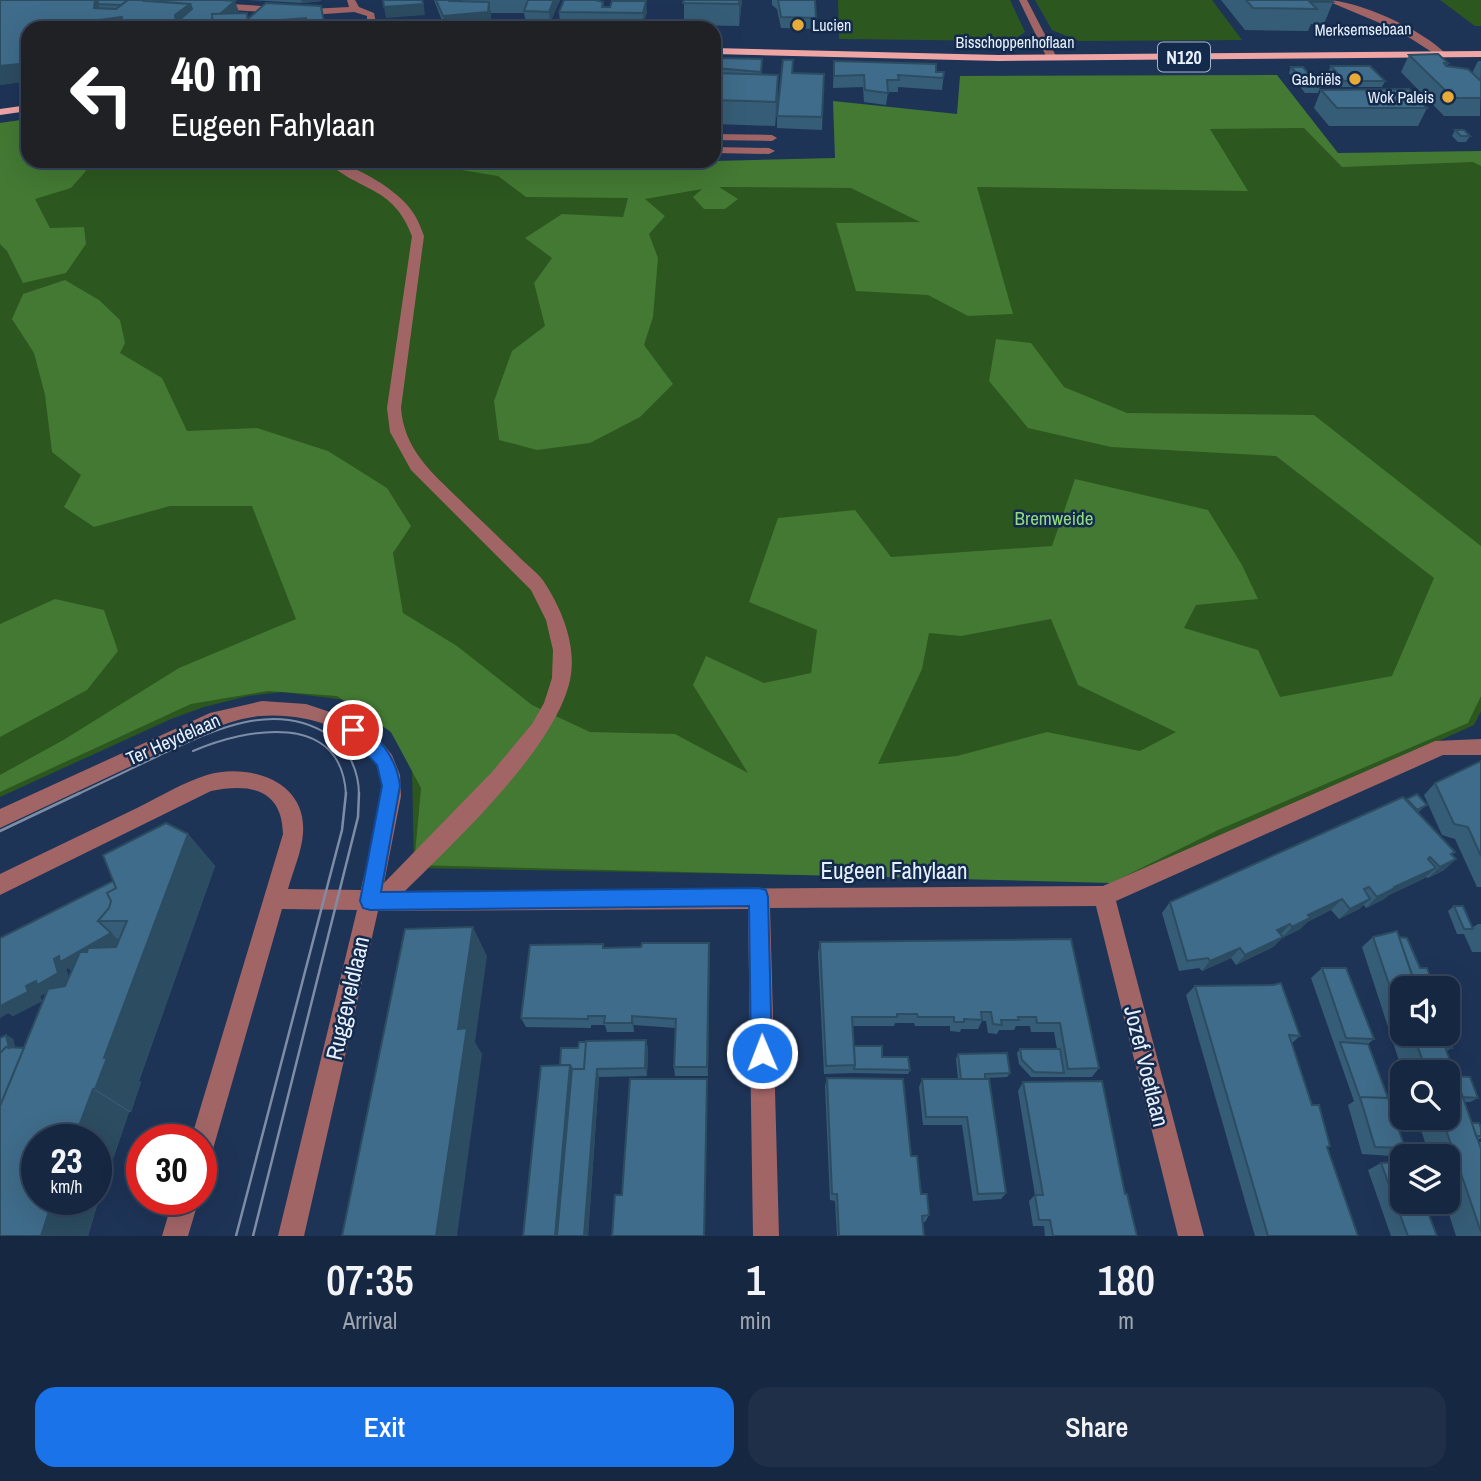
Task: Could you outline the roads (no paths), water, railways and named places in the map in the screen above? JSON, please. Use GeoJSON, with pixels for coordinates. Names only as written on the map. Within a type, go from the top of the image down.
{"type":"FeatureCollection","features":[{"type":"Feature","properties":{"kind":"main road","name":"Merksemsebaan"},"geometry":{"type":"LineString","coordinates":[[1246,46],[1481,43]]}},
{"type":"Feature","properties":{"kind":"main road","name":"Bisschoppenhoflaan"},"geometry":{"type":"LineString","coordinates":[[1050,53],[1246,46]]}},
{"type":"Feature","properties":{"kind":"main road","name":"Bisschoppenhoflaan"},"geometry":{"type":"LineString","coordinates":[[721,48],[1316,55]]}},
{"type":"Feature","properties":{"kind":"main road","name":"Merksemsebaan"},"geometry":{"type":"LineString","coordinates":[[1316,55],[1481,54]]}},
{"type":"Feature","properties":{"kind":"main road"},"geometry":{"type":"LineString","coordinates":[[0,101],[21,99]]}},
{"type":"Feature","properties":{"kind":"main road"},"geometry":{"type":"LineString","coordinates":[[0,112],[21,109]]}},
{"type":"Feature","properties":{"kind":"street"},"geometry":{"type":"LineString","coordinates":[[1023,0],[1050,53]]}},
{"type":"Feature","properties":{"kind":"street"},"geometry":{"type":"LineString","coordinates":[[1329,0],[1412,33],[1441,54]]}},
{"type":"Feature","properties":{"kind":"street"},"geometry":{"type":"LineString","coordinates":[[201,5],[310,12],[352,9],[371,15],[371,21]]}},
{"type":"Feature","properties":{"kind":"street"},"geometry":{"type":"LineString","coordinates":[[721,137],[772,138]]}},
{"type":"Feature","properties":{"kind":"street"},"geometry":{"type":"LineString","coordinates":[[721,150],[769,151]]}},
{"type":"Feature","properties":{"kind":"street"},"geometry":{"type":"LineString","coordinates":[[344,168],[395,197],[406,208],[415,225],[417,252],[394,408],[397,430],[405,452],[538,586],[553,610],[561,641],[560,678],[544,726],[514,764],[380,896]]}},
{"type":"Feature","properties":{"kind":"street","name":"Ter Heydelaan"},"geometry":{"type":"LineString","coordinates":[[0,819],[198,726],[242,711],[285,708],[316,712],[353,730]]}},
{"type":"Feature","properties":{"kind":"street","name":"Ruggeveldlaan"},"geometry":{"type":"LineString","coordinates":[[291,1236],[380,896],[390,773],[366,739],[353,730]]}},
{"type":"Feature","properties":{"kind":"street","name":"Eugeen Fahylaan"},"geometry":{"type":"LineString","coordinates":[[276,899],[380,896],[1104,896],[1443,747],[1481,747]]}},
{"type":"Feature","properties":{"kind":"street"},"geometry":{"type":"LineString","coordinates":[[0,885],[185,793],[225,778],[255,780],[278,792],[292,811],[293,834],[208,1124]]}},
{"type":"Feature","properties":{"kind":"street","name":"Jozef Voetlaan"},"geometry":{"type":"LineString","coordinates":[[1104,896],[1191,1236]]}},
{"type":"Feature","properties":{"kind":"street"},"geometry":{"type":"LineString","coordinates":[[759,897],[766,1236]]}},
{"type":"Feature","properties":{"kind":"street"},"geometry":{"type":"LineString","coordinates":[[175,1236],[181,1215]]}},
{"type":"Feature","properties":{"kind":"tram line"},"geometry":{"type":"LineString","coordinates":[[76,795],[199,737],[265,719],[308,725],[336,740],[352,761],[359,794]]}},
{"type":"Feature","properties":{"kind":"tram line"},"geometry":{"type":"LineString","coordinates":[[193,751],[239,736],[264,732],[288,732],[310,738],[328,749],[340,768],[346,794]]}},
{"type":"Feature","properties":{"kind":"tram line"},"geometry":{"type":"LineString","coordinates":[[0,831],[80,793]]}},
{"type":"Feature","properties":{"kind":"tram line"},"geometry":{"type":"LineString","coordinates":[[236,1236],[342,830],[346,794]]}},
{"type":"Feature","properties":{"kind":"tram line"},"geometry":{"type":"LineString","coordinates":[[253,1236],[358,817],[359,794]]}},
{"type":"Feature","properties":{"kind":"place","name":"Lucien"},"geometry":{"type":"Point","coordinates":[798,25]}},
{"type":"Feature","properties":{"kind":"place","name":"Gabriëls"},"geometry":{"type":"Point","coordinates":[1355,79]}},
{"type":"Feature","properties":{"kind":"place","name":"Wok Paleis"},"geometry":{"type":"Point","coordinates":[1448,97]}},
{"type":"Feature","properties":{"kind":"park label","name":"Bremweide"},"geometry":{"type":"Point","coordinates":[1054,518]}}]}
